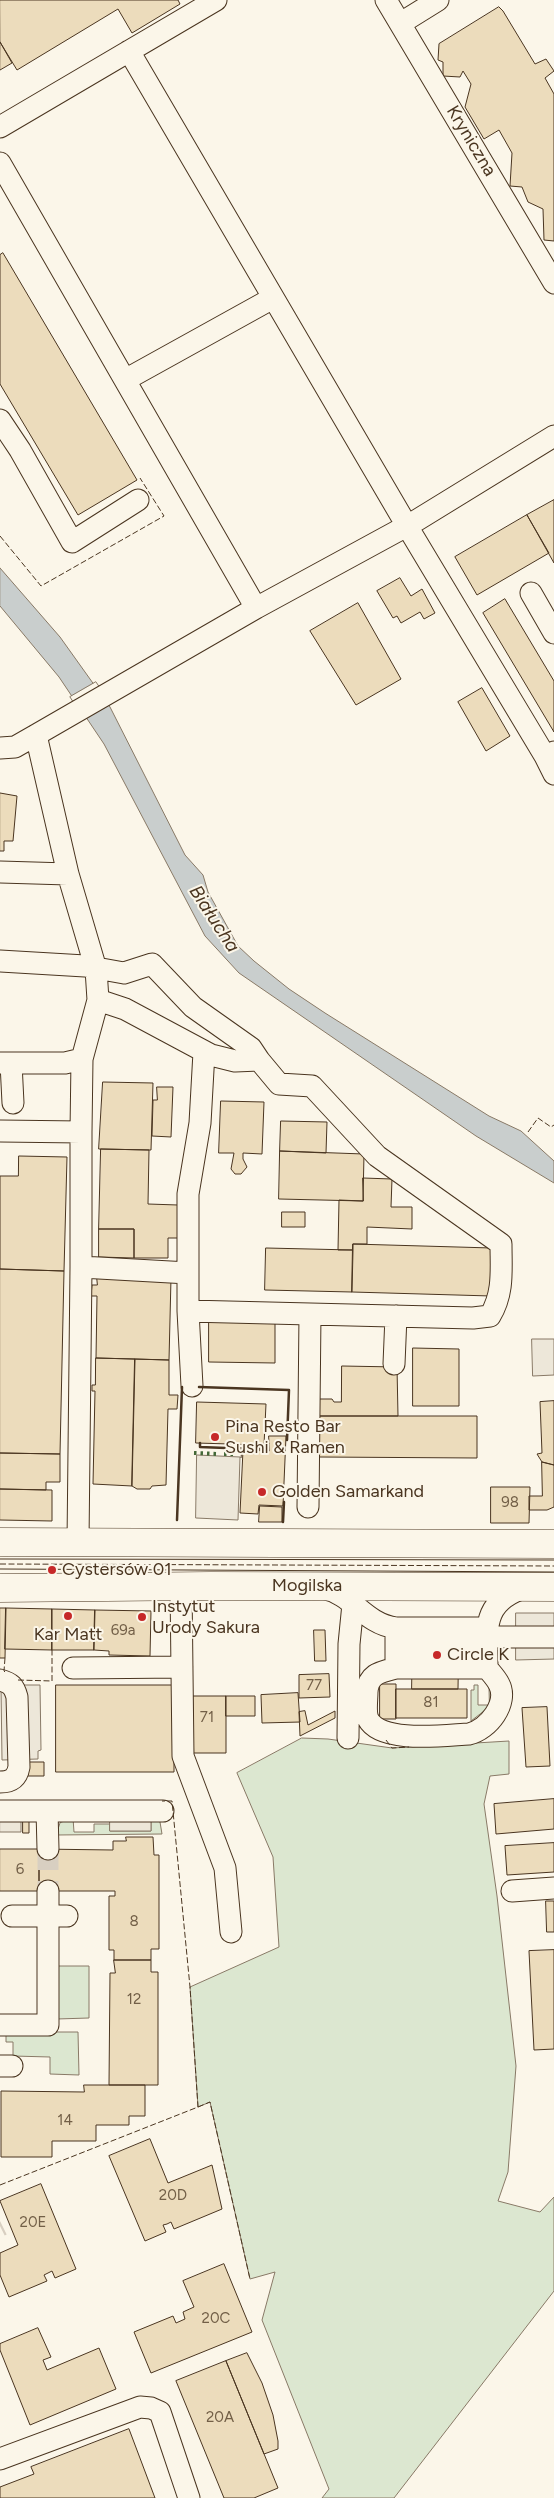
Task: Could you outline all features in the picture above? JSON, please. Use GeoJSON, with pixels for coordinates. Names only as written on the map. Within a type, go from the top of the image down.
{"type":"FeatureCollection","features":[{"type":"Feature","properties":{"kind":"main road"},"geometry":{"type":"LineString","coordinates":[[0,1542],[554,1544]]}},
{"type":"Feature","properties":{"kind":"main road","name":"Mogilska"},"geometry":{"type":"LineString","coordinates":[[0,1588],[554,1587]]}},
{"type":"Feature","properties":{"kind":"lane"},"geometry":{"type":"LineString","coordinates":[[0,127],[216,0]]}},
{"type":"Feature","properties":{"kind":"lane","name":"Kryniczna"},"geometry":{"type":"LineString","coordinates":[[386,0],[554,283]]}},
{"type":"Feature","properties":{"kind":"lane"},"geometry":{"type":"LineString","coordinates":[[401,23],[438,0]]}},
{"type":"Feature","properties":{"kind":"lane"},"geometry":{"type":"LineString","coordinates":[[129,51],[407,526],[551,761]]}},
{"type":"Feature","properties":{"kind":"lane"},"geometry":{"type":"LineString","coordinates":[[0,163],[256,608]]}},
{"type":"Feature","properties":{"kind":"lane"},"geometry":{"type":"LineString","coordinates":[[125,380],[273,298]]}},
{"type":"Feature","properties":{"kind":"lane"},"geometry":{"type":"LineString","coordinates":[[0,420],[20,450],[72,542],[138,500]]}},
{"type":"Feature","properties":{"kind":"lane"},"geometry":{"type":"LineString","coordinates":[[0,748],[15,747],[256,608],[407,526],[554,436]]}},
{"type":"Feature","properties":{"kind":"lane"},"geometry":{"type":"LineString","coordinates":[[531,593],[554,633]]}},
{"type":"Feature","properties":{"kind":"lane"},"geometry":{"type":"LineString","coordinates":[[43,731],[68,874],[96,969],[98,1000],[82,1059],[78,1542]]}},
{"type":"Feature","properties":{"kind":"lane"},"geometry":{"type":"LineString","coordinates":[[0,872],[68,874]]}},
{"type":"Feature","properties":{"kind":"lane"},"geometry":{"type":"LineString","coordinates":[[0,961],[85,966],[124,973],[152,964],[193,1007],[251,1048],[279,1084],[312,1086],[377,1156],[501,1244],[502,1286],[498,1303],[490,1316],[396,1316],[188,1311]]}},
{"type":"Feature","properties":{"kind":"lane"},"geometry":{"type":"LineString","coordinates":[[98,1000],[126,1009],[204,1052],[235,1062],[259,1060]]}},
{"type":"Feature","properties":{"kind":"lane"},"geometry":{"type":"LineString","coordinates":[[192,1386],[188,1311],[188,1194],[200,1122],[204,1052]]}},
{"type":"Feature","properties":{"kind":"lane"},"geometry":{"type":"LineString","coordinates":[[13,1103],[6,1063],[65,1063],[82,1059]]}},
{"type":"Feature","properties":{"kind":"lane"},"geometry":{"type":"LineString","coordinates":[[0,1131],[81,1132]]}},
{"type":"Feature","properties":{"kind":"lane"},"geometry":{"type":"LineString","coordinates":[[81,1266],[188,1273]]}},
{"type":"Feature","properties":{"kind":"lane"},"geometry":{"type":"LineString","coordinates":[[308,1507],[310,1314]]}},
{"type":"Feature","properties":{"kind":"lane"},"geometry":{"type":"LineString","coordinates":[[394,1364],[396,1316]]}},
{"type":"Feature","properties":{"kind":"lane"},"geometry":{"type":"LineString","coordinates":[[318,1586],[342,1595],[377,1624],[396,1648]]}},
{"type":"Feature","properties":{"kind":"lane"},"geometry":{"type":"LineString","coordinates":[[181,1587],[183,1756],[225,1868],[231,1932]]}},
{"type":"Feature","properties":{"kind":"lane"},"geometry":{"type":"LineString","coordinates":[[396,1648],[378,1673],[371,1677],[368,1687],[369,1720],[379,1728],[394,1735],[408,1737],[476,1733],[488,1725],[496,1714],[500,1695],[500,1685],[487,1645],[489,1615],[502,1601],[527,1587]]}},
{"type":"Feature","properties":{"kind":"lane"},"geometry":{"type":"LineString","coordinates":[[348,1738],[349,1644],[352,1604]]}},
{"type":"Feature","properties":{"kind":"lane"},"geometry":{"type":"LineString","coordinates":[[396,1648],[487,1645],[554,1637]]}},
{"type":"Feature","properties":{"kind":"lane"},"geometry":{"type":"LineString","coordinates":[[396,1648],[487,1645]]}},
{"type":"Feature","properties":{"kind":"lane"},"geometry":{"type":"LineString","coordinates":[[86,1662],[182,1667]]}},
{"type":"Feature","properties":{"kind":"lane"},"geometry":{"type":"LineString","coordinates":[[0,1680],[10,1683],[15,1688],[19,1763],[16,1776],[8,1782],[0,1782]]}},
{"type":"Feature","properties":{"kind":"lane"},"geometry":{"type":"LineString","coordinates":[[0,1811],[163,1811]]}},
{"type":"Feature","properties":{"kind":"lane"},"geometry":{"type":"LineString","coordinates":[[47,1811],[48,1849]]}},
{"type":"Feature","properties":{"kind":"lane"},"geometry":{"type":"LineString","coordinates":[[512,1890],[554,1888]]}},
{"type":"Feature","properties":{"kind":"lane"},"geometry":{"type":"LineString","coordinates":[[0,2025],[48,2025],[57,1916],[48,1891]]}},
{"type":"Feature","properties":{"kind":"lane"},"geometry":{"type":"LineString","coordinates":[[12,1916],[57,1916]]}},
{"type":"Feature","properties":{"kind":"lane"},"geometry":{"type":"LineString","coordinates":[[0,2459],[140,2407],[151,2408],[160,2412],[189,2498]]}},
{"type":"Feature","properties":{"kind":"green space"},"geometry":{"type":"Polygon","coordinates":[[[489,1684],[493,1704],[471,1721],[471,1690],[474,1690],[474,1685],[478,1685],[478,1705],[489,1705],[489,1684]]]}},
{"type":"Feature","properties":{"kind":"green space"},"geometry":{"type":"Polygon","coordinates":[[[302,1738],[328,1739],[392,1748],[509,1741],[509,1774],[490,1776],[484,1804],[497,1896],[516,2066],[508,2172],[498,2201],[540,2212],[554,2197],[554,2291],[394,2498],[322,2498],[329,2489],[262,2320],[275,2272],[250,2279],[210,2102],[198,2107],[190,1987],[279,1947],[273,1857],[237,1773],[302,1738]]]}},
{"type":"Feature","properties":{"kind":"green space"},"geometry":{"type":"Polygon","coordinates":[[[73,1818],[74,1832],[94,1832],[94,1824],[110,1824],[110,1831],[151,1831],[151,1818],[160,1822],[162,1834],[56,1835],[60,1823],[73,1818]]]}},
{"type":"Feature","properties":{"kind":"green space"},"geometry":{"type":"Polygon","coordinates":[[[57,1966],[89,1966],[89,2018],[57,2019],[57,1966]]]}},
{"type":"Feature","properties":{"kind":"green space"},"geometry":{"type":"Polygon","coordinates":[[[12,2032],[78,2032],[79,2075],[50,2074],[50,2057],[13,2056],[13,2042],[6,2042],[6,2036],[12,2032]]]}},
{"type":"Feature","properties":{"kind":"shaded area"},"geometry":{"type":"Polygon","coordinates":[[[532,1339],[554,1339],[554,1375],[533,1376],[532,1339]]]}},
{"type":"Feature","properties":{"kind":"shaded area"},"geometry":{"type":"Polygon","coordinates":[[[197,1455],[240,1457],[238,1520],[196,1518],[197,1455]]]}},
{"type":"Feature","properties":{"kind":"shaded area"},"geometry":{"type":"Polygon","coordinates":[[[516,1613],[554,1613],[554,1659],[516,1660],[516,1613]]]}},
{"type":"Feature","properties":{"kind":"shaded area"},"geometry":{"type":"Polygon","coordinates":[[[10,1685],[40,1685],[41,1750],[38,1751],[38,1759],[2,1760],[1,1687],[10,1685]]]}},
{"type":"Feature","properties":{"kind":"shaded area"},"geometry":{"type":"Polygon","coordinates":[[[0,1818],[21,1818],[21,1832],[0,1832],[0,1818]]]}},
{"type":"Feature","properties":{"kind":"shaded area"},"geometry":{"type":"Polygon","coordinates":[[[110,1818],[151,1818],[151,1831],[110,1831],[110,1818]]]}},
{"type":"Feature","properties":{"kind":"water","name":"Białucha"},"geometry":{"type":"Polygon","coordinates":[[[0,568],[60,637],[110,707],[185,855],[203,875],[208,892],[238,946],[289,989],[325,1013],[489,1116],[521,1131],[554,1161],[554,1183],[476,1136],[239,973],[205,936],[104,744],[59,677],[0,606],[0,568]]]}},
{"type":"Feature","properties":{"kind":"pier"},"geometry":{"type":"Polygon","coordinates":[[[96,682],[111,704],[84,719],[70,697],[96,682]]]}},
{"type":"Feature","properties":{"kind":"building"},"geometry":{"type":"Polygon","coordinates":[[[0,0],[178,0],[180,4],[132,33],[118,9],[17,70],[0,42],[0,0]]]}},
{"type":"Feature","properties":{"kind":"building"},"geometry":{"type":"Polygon","coordinates":[[[499,7],[535,64],[546,59],[554,71],[545,78],[554,94],[554,241],[544,240],[543,209],[528,202],[522,187],[510,186],[512,153],[499,130],[484,139],[465,107],[471,84],[463,71],[460,77],[443,76],[443,62],[438,60],[439,44],[499,7]]]}},
{"type":"Feature","properties":{"kind":"building"},"geometry":{"type":"Polygon","coordinates":[[[0,42],[12,63],[0,70],[0,42]]]}},
{"type":"Feature","properties":{"kind":"building"},"geometry":{"type":"Polygon","coordinates":[[[3,253],[137,480],[78,515],[0,384],[0,255],[3,253]]]}},
{"type":"Feature","properties":{"kind":"building"},"geometry":{"type":"Polygon","coordinates":[[[554,500],[554,563],[527,515],[554,500]]]}},
{"type":"Feature","properties":{"kind":"building"},"geometry":{"type":"Polygon","coordinates":[[[527,515],[549,553],[477,595],[455,557],[527,515]]]}},
{"type":"Feature","properties":{"kind":"building"},"geometry":{"type":"Polygon","coordinates":[[[400,578],[411,596],[422,589],[435,613],[424,619],[420,612],[401,623],[397,616],[393,618],[377,591],[400,578]]]}},
{"type":"Feature","properties":{"kind":"building"},"geometry":{"type":"Polygon","coordinates":[[[505,599],[554,681],[554,732],[483,613],[505,599]]]}},
{"type":"Feature","properties":{"kind":"building"},"geometry":{"type":"Polygon","coordinates":[[[358,603],[401,679],[356,705],[310,631],[358,603]]]}},
{"type":"Feature","properties":{"kind":"building"},"geometry":{"type":"Polygon","coordinates":[[[482,688],[510,736],[486,751],[458,702],[482,688]]]}},
{"type":"Feature","properties":{"kind":"building"},"geometry":{"type":"Polygon","coordinates":[[[0,793],[17,796],[13,841],[4,841],[4,851],[0,851],[0,793]]]}},
{"type":"Feature","properties":{"kind":"building"},"geometry":{"type":"Polygon","coordinates":[[[103,1082],[153,1083],[151,1150],[99,1149],[103,1082]]]}},
{"type":"Feature","properties":{"kind":"building"},"geometry":{"type":"Polygon","coordinates":[[[157,1087],[173,1087],[171,1137],[152,1136],[153,1100],[157,1100],[157,1087]]]}},
{"type":"Feature","properties":{"kind":"building"},"geometry":{"type":"Polygon","coordinates":[[[221,1101],[264,1102],[262,1154],[243,1153],[243,1159],[247,1167],[241,1174],[235,1174],[231,1169],[234,1153],[219,1153],[221,1101]]]}},
{"type":"Feature","properties":{"kind":"building"},"geometry":{"type":"Polygon","coordinates":[[[281,1121],[327,1122],[326,1153],[280,1151],[281,1121]]]}},
{"type":"Feature","properties":{"kind":"building"},"geometry":{"type":"Polygon","coordinates":[[[101,1149],[149,1150],[148,1204],[178,1205],[178,1238],[168,1238],[168,1258],[134,1258],[134,1229],[99,1229],[101,1149]]]}},
{"type":"Feature","properties":{"kind":"building"},"geometry":{"type":"Polygon","coordinates":[[[280,1151],[364,1154],[363,1201],[279,1199],[280,1151]]]}},
{"type":"Feature","properties":{"kind":"building"},"geometry":{"type":"Polygon","coordinates":[[[19,1156],[67,1157],[64,1271],[0,1269],[0,1176],[18,1176],[19,1156]]]}},
{"type":"Feature","properties":{"kind":"building"},"geometry":{"type":"Polygon","coordinates":[[[363,1178],[392,1179],[391,1207],[412,1207],[412,1229],[367,1227],[367,1244],[353,1244],[353,1250],[338,1250],[339,1200],[363,1201],[363,1178]]]}},
{"type":"Feature","properties":{"kind":"building"},"geometry":{"type":"Polygon","coordinates":[[[282,1212],[305,1212],[305,1227],[282,1227],[282,1212]]]}},
{"type":"Feature","properties":{"kind":"building"},"geometry":{"type":"Polygon","coordinates":[[[99,1229],[134,1229],[134,1258],[99,1257],[99,1229]]]}},
{"type":"Feature","properties":{"kind":"building"},"geometry":{"type":"Polygon","coordinates":[[[353,1244],[492,1248],[491,1296],[352,1292],[353,1244]]]}},
{"type":"Feature","properties":{"kind":"building"},"geometry":{"type":"Polygon","coordinates":[[[266,1248],[353,1250],[352,1292],[265,1290],[266,1248]]]}},
{"type":"Feature","properties":{"kind":"building"},"geometry":{"type":"Polygon","coordinates":[[[0,1269],[64,1271],[60,1454],[0,1453],[0,1269]]]}},
{"type":"Feature","properties":{"kind":"building"},"geometry":{"type":"Polygon","coordinates":[[[97,1277],[171,1278],[169,1360],[96,1358],[97,1296],[91,1296],[92,1285],[97,1285],[97,1277]]]}},
{"type":"Feature","properties":{"kind":"building"},"geometry":{"type":"Polygon","coordinates":[[[209,1317],[275,1318],[275,1363],[209,1362],[209,1317]]]}},
{"type":"Feature","properties":{"kind":"building"},"geometry":{"type":"Polygon","coordinates":[[[413,1348],[459,1349],[459,1406],[413,1406],[413,1348]]]}},
{"type":"Feature","properties":{"kind":"building"},"geometry":{"type":"Polygon","coordinates":[[[96,1358],[135,1359],[132,1486],[93,1484],[95,1391],[92,1391],[92,1385],[95,1385],[96,1358]]]}},
{"type":"Feature","properties":{"kind":"building"},"geometry":{"type":"Polygon","coordinates":[[[135,1359],[169,1360],[169,1395],[178,1395],[177,1409],[168,1409],[166,1485],[152,1486],[150,1489],[137,1489],[132,1486],[135,1359]]]}},
{"type":"Feature","properties":{"kind":"building"},"geometry":{"type":"Polygon","coordinates":[[[342,1366],[397,1367],[398,1416],[318,1416],[318,1399],[332,1399],[334,1402],[341,1402],[342,1366]]]}},
{"type":"Feature","properties":{"kind":"building"},"geometry":{"type":"Polygon","coordinates":[[[554,1401],[554,1465],[542,1462],[537,1454],[542,1453],[540,1402],[554,1401]]]}},
{"type":"Feature","properties":{"kind":"building"},"geometry":{"type":"Polygon","coordinates":[[[197,1402],[266,1404],[264,1445],[196,1443],[197,1402]]]}},
{"type":"Feature","properties":{"kind":"building"},"geometry":{"type":"Polygon","coordinates":[[[318,1416],[477,1416],[477,1458],[318,1457],[318,1416]]]}},
{"type":"Feature","properties":{"kind":"building"},"geometry":{"type":"Polygon","coordinates":[[[269,1436],[286,1436],[283,1506],[259,1505],[258,1514],[240,1513],[243,1450],[269,1451],[269,1436]]]}},
{"type":"Feature","properties":{"kind":"building"},"geometry":{"type":"Polygon","coordinates":[[[0,1453],[60,1454],[60,1482],[46,1482],[46,1490],[0,1489],[0,1453]]]}},
{"type":"Feature","properties":{"kind":"building"},"geometry":{"type":"Polygon","coordinates":[[[542,1462],[554,1465],[554,1507],[547,1510],[529,1510],[529,1496],[542,1496],[542,1462]]]}},
{"type":"Feature","properties":{"kind":"building"},"geometry":{"type":"Polygon","coordinates":[[[491,1487],[530,1487],[529,1523],[491,1523],[491,1487]]]}},
{"type":"Feature","properties":{"kind":"building"},"geometry":{"type":"Polygon","coordinates":[[[0,1489],[52,1490],[52,1521],[0,1520],[0,1489]]]}},
{"type":"Feature","properties":{"kind":"building"},"geometry":{"type":"Polygon","coordinates":[[[260,1506],[282,1507],[282,1522],[259,1522],[260,1506]]]}},
{"type":"Feature","properties":{"kind":"building"},"geometry":{"type":"Polygon","coordinates":[[[0,1608],[6,1608],[5,1658],[0,1658],[0,1608]]]}},
{"type":"Feature","properties":{"kind":"building"},"geometry":{"type":"Polygon","coordinates":[[[6,1608],[52,1609],[52,1650],[5,1649],[6,1608]]]}},
{"type":"Feature","properties":{"kind":"building"},"geometry":{"type":"Polygon","coordinates":[[[52,1609],[95,1610],[94,1650],[52,1650],[52,1609]]]}},
{"type":"Feature","properties":{"kind":"building"},"geometry":{"type":"Polygon","coordinates":[[[95,1610],[151,1611],[150,1656],[109,1655],[109,1651],[94,1650],[95,1610]]]}},
{"type":"Feature","properties":{"kind":"building"},"geometry":{"type":"Polygon","coordinates":[[[413,1623],[459,1624],[458,1689],[412,1689],[413,1623]]]}},
{"type":"Feature","properties":{"kind":"building"},"geometry":{"type":"Polygon","coordinates":[[[314,1630],[325,1630],[326,1661],[315,1661],[314,1630]]]}},
{"type":"Feature","properties":{"kind":"building"},"geometry":{"type":"Polygon","coordinates":[[[329,1674],[330,1697],[299,1698],[299,1675],[329,1674]]]}},
{"type":"Feature","properties":{"kind":"building"},"geometry":{"type":"Polygon","coordinates":[[[380,1684],[396,1684],[396,1719],[380,1719],[380,1684]]]}},
{"type":"Feature","properties":{"kind":"building"},"geometry":{"type":"Polygon","coordinates":[[[56,1685],[174,1685],[174,1772],[56,1772],[56,1685]]]}},
{"type":"Feature","properties":{"kind":"building"},"geometry":{"type":"Polygon","coordinates":[[[396,1689],[467,1689],[467,1718],[396,1718],[396,1689]]]}},
{"type":"Feature","properties":{"kind":"building"},"geometry":{"type":"Polygon","coordinates":[[[298,1693],[300,1722],[262,1723],[261,1695],[298,1693]]]}},
{"type":"Feature","properties":{"kind":"building"},"geometry":{"type":"Polygon","coordinates":[[[193,1696],[226,1696],[226,1753],[194,1753],[193,1696]]]}},
{"type":"Feature","properties":{"kind":"building"},"geometry":{"type":"Polygon","coordinates":[[[226,1696],[255,1696],[255,1716],[226,1716],[226,1696]]]}},
{"type":"Feature","properties":{"kind":"building"},"geometry":{"type":"Polygon","coordinates":[[[547,1707],[550,1766],[526,1767],[522,1708],[547,1707]]]}},
{"type":"Feature","properties":{"kind":"building"},"geometry":{"type":"Polygon","coordinates":[[[305,1711],[308,1725],[335,1711],[335,1718],[300,1736],[299,1712],[305,1711]]]}},
{"type":"Feature","properties":{"kind":"building"},"geometry":{"type":"Polygon","coordinates":[[[29,1762],[44,1762],[44,1776],[28,1776],[29,1762]]]}},
{"type":"Feature","properties":{"kind":"building"},"geometry":{"type":"Polygon","coordinates":[[[554,1799],[554,1829],[496,1834],[494,1804],[554,1799]]]}},
{"type":"Feature","properties":{"kind":"building"},"geometry":{"type":"Polygon","coordinates":[[[23,1821],[29,1821],[29,1833],[23,1833],[23,1821]]]}},
{"type":"Feature","properties":{"kind":"building"},"geometry":{"type":"Polygon","coordinates":[[[126,1837],[153,1837],[154,1855],[159,1855],[159,1949],[151,1949],[151,1960],[114,1960],[114,1950],[109,1950],[109,1896],[115,1896],[115,1891],[39,1891],[39,1849],[113,1850],[113,1841],[126,1841],[126,1837]]]}},
{"type":"Feature","properties":{"kind":"building"},"geometry":{"type":"Polygon","coordinates":[[[554,1843],[554,1872],[507,1875],[505,1846],[554,1843]]]}},
{"type":"Feature","properties":{"kind":"building"},"geometry":{"type":"Polygon","coordinates":[[[0,1849],[39,1849],[39,1891],[0,1891],[0,1849]]]}},
{"type":"Feature","properties":{"kind":"building"},"geometry":{"type":"Polygon","coordinates":[[[546,1901],[554,1901],[554,1932],[547,1932],[546,1901]]]}},
{"type":"Feature","properties":{"kind":"building"},"geometry":{"type":"Polygon","coordinates":[[[554,1950],[554,2049],[534,2050],[529,1951],[554,1950]]]}},
{"type":"Feature","properties":{"kind":"building"},"geometry":{"type":"Polygon","coordinates":[[[114,1960],[151,1960],[151,1972],[158,1972],[158,2085],[109,2085],[110,1973],[115,1973],[114,1960]]]}},
{"type":"Feature","properties":{"kind":"building"},"geometry":{"type":"Polygon","coordinates":[[[84,2085],[145,2085],[145,2116],[129,2116],[129,2125],[96,2125],[96,2141],[52,2141],[52,2157],[1,2157],[1,2091],[84,2092],[84,2085]]]}},
{"type":"Feature","properties":{"kind":"building"},"geometry":{"type":"Polygon","coordinates":[[[150,2139],[168,2183],[212,2165],[222,2209],[174,2229],[171,2222],[163,2225],[166,2232],[145,2241],[109,2156],[150,2139]]]}},
{"type":"Feature","properties":{"kind":"building"},"geometry":{"type":"Polygon","coordinates":[[[41,2184],[76,2269],[55,2278],[52,2271],[44,2275],[47,2281],[9,2297],[0,2275],[0,2253],[18,2245],[0,2201],[41,2184]]]}},
{"type":"Feature","properties":{"kind":"building"},"geometry":{"type":"Polygon","coordinates":[[[224,2264],[252,2332],[151,2373],[134,2332],[173,2316],[176,2323],[185,2319],[183,2312],[194,2307],[183,2281],[224,2264]]]}},
{"type":"Feature","properties":{"kind":"building"},"geometry":{"type":"Polygon","coordinates":[[[38,2328],[51,2357],[43,2360],[47,2370],[99,2348],[116,2389],[30,2425],[0,2350],[0,2344],[38,2328]]]}},
{"type":"Feature","properties":{"kind":"building"},"geometry":{"type":"Polygon","coordinates":[[[247,2353],[262,2383],[273,2415],[278,2441],[278,2449],[264,2454],[226,2361],[247,2353]]]}},
{"type":"Feature","properties":{"kind":"building"},"geometry":{"type":"Polygon","coordinates":[[[226,2361],[278,2488],[254,2498],[224,2498],[176,2381],[226,2361]]]}},
{"type":"Feature","properties":{"kind":"building"},"geometry":{"type":"Polygon","coordinates":[[[129,2429],[155,2498],[0,2498],[0,2487],[34,2474],[31,2467],[129,2429]]]}},
{"type":"Feature","properties":{"kind":"tunnel"},"geometry":{"type":"LineString","coordinates":[[48,1849],[48,1891]]}},
{"type":"Feature","properties":{"kind":"tram line"},"geometry":{"type":"LineString","coordinates":[[0,1559],[554,1560]]}},
{"type":"Feature","properties":{"kind":"tram line"},"geometry":{"type":"LineString","coordinates":[[0,1569],[554,1572]]}},
{"type":"Feature","properties":{"kind":"hedge"},"geometry":{"type":"LineString","coordinates":[[194,1453],[219,1454]]}},
{"type":"Feature","properties":{"kind":"hedge"},"geometry":{"type":"LineString","coordinates":[[224,1454],[234,1454]]}},
{"type":"Feature","properties":{"kind":"fence"},"geometry":{"type":"LineString","coordinates":[[0,536],[41,586],[164,516],[140,478]]}},
{"type":"Feature","properties":{"kind":"fence"},"geometry":{"type":"LineString","coordinates":[[528,1132],[538,1118],[551,1127],[554,1125]]}},
{"type":"Feature","properties":{"kind":"fence"},"geometry":{"type":"LineString","coordinates":[[241,1458],[242,1448]]}},
{"type":"Feature","properties":{"kind":"fence"},"geometry":{"type":"LineString","coordinates":[[0,1564],[554,1566]]}},
{"type":"Feature","properties":{"kind":"fence"},"geometry":{"type":"LineString","coordinates":[[18,1680],[52,1681],[52,1650]]}},
{"type":"Feature","properties":{"kind":"fence"},"geometry":{"type":"LineString","coordinates":[[5,1658],[4,1671],[6,1673]]}},
{"type":"Feature","properties":{"kind":"fence"},"geometry":{"type":"LineString","coordinates":[[386,1740],[392,1748],[409,1747]]}},
{"type":"Feature","properties":{"kind":"fence"},"geometry":{"type":"LineString","coordinates":[[0,2185],[198,2107],[190,1987],[172,1801],[162,1801]]}},
{"type":"Feature","properties":{"kind":"fence"},"geometry":{"type":"LineString","coordinates":[[198,2107],[210,2102],[250,2279]]}},
{"type":"Feature","properties":{"kind":"wall"},"geometry":{"type":"LineString","coordinates":[[177,1520],[182,1387]]}},
{"type":"Feature","properties":{"kind":"wall"},"geometry":{"type":"LineString","coordinates":[[199,1387],[289,1390],[287,1440]]}},
{"type":"Feature","properties":{"kind":"wall"},"geometry":{"type":"LineString","coordinates":[[200,1443],[200,1447],[226,1448]]}},
{"type":"Feature","properties":{"kind":"wall"},"geometry":{"type":"LineString","coordinates":[[233,1448],[261,1449],[261,1445]]}},
{"type":"Feature","properties":{"kind":"wall"},"geometry":{"type":"LineString","coordinates":[[283,1522],[284,1502]]}},
{"type":"Feature","properties":{"kind":"place","name":"Pina Resto Bar Sushi & Ramen"},"geometry":{"type":"Point","coordinates":[215,1437]}},
{"type":"Feature","properties":{"kind":"place","name":"Golden Samarkand"},"geometry":{"type":"Point","coordinates":[262,1492]}},
{"type":"Feature","properties":{"kind":"place","name":"Cystersów 01"},"geometry":{"type":"Point","coordinates":[52,1570]}},
{"type":"Feature","properties":{"kind":"place","name":"Kar Matt"},"geometry":{"type":"Point","coordinates":[68,1616]}},
{"type":"Feature","properties":{"kind":"place","name":"Instytut Urody Sakura"},"geometry":{"type":"Point","coordinates":[142,1617]}},
{"type":"Feature","properties":{"kind":"place","name":"Circle K"},"geometry":{"type":"Point","coordinates":[437,1655]}}]}
